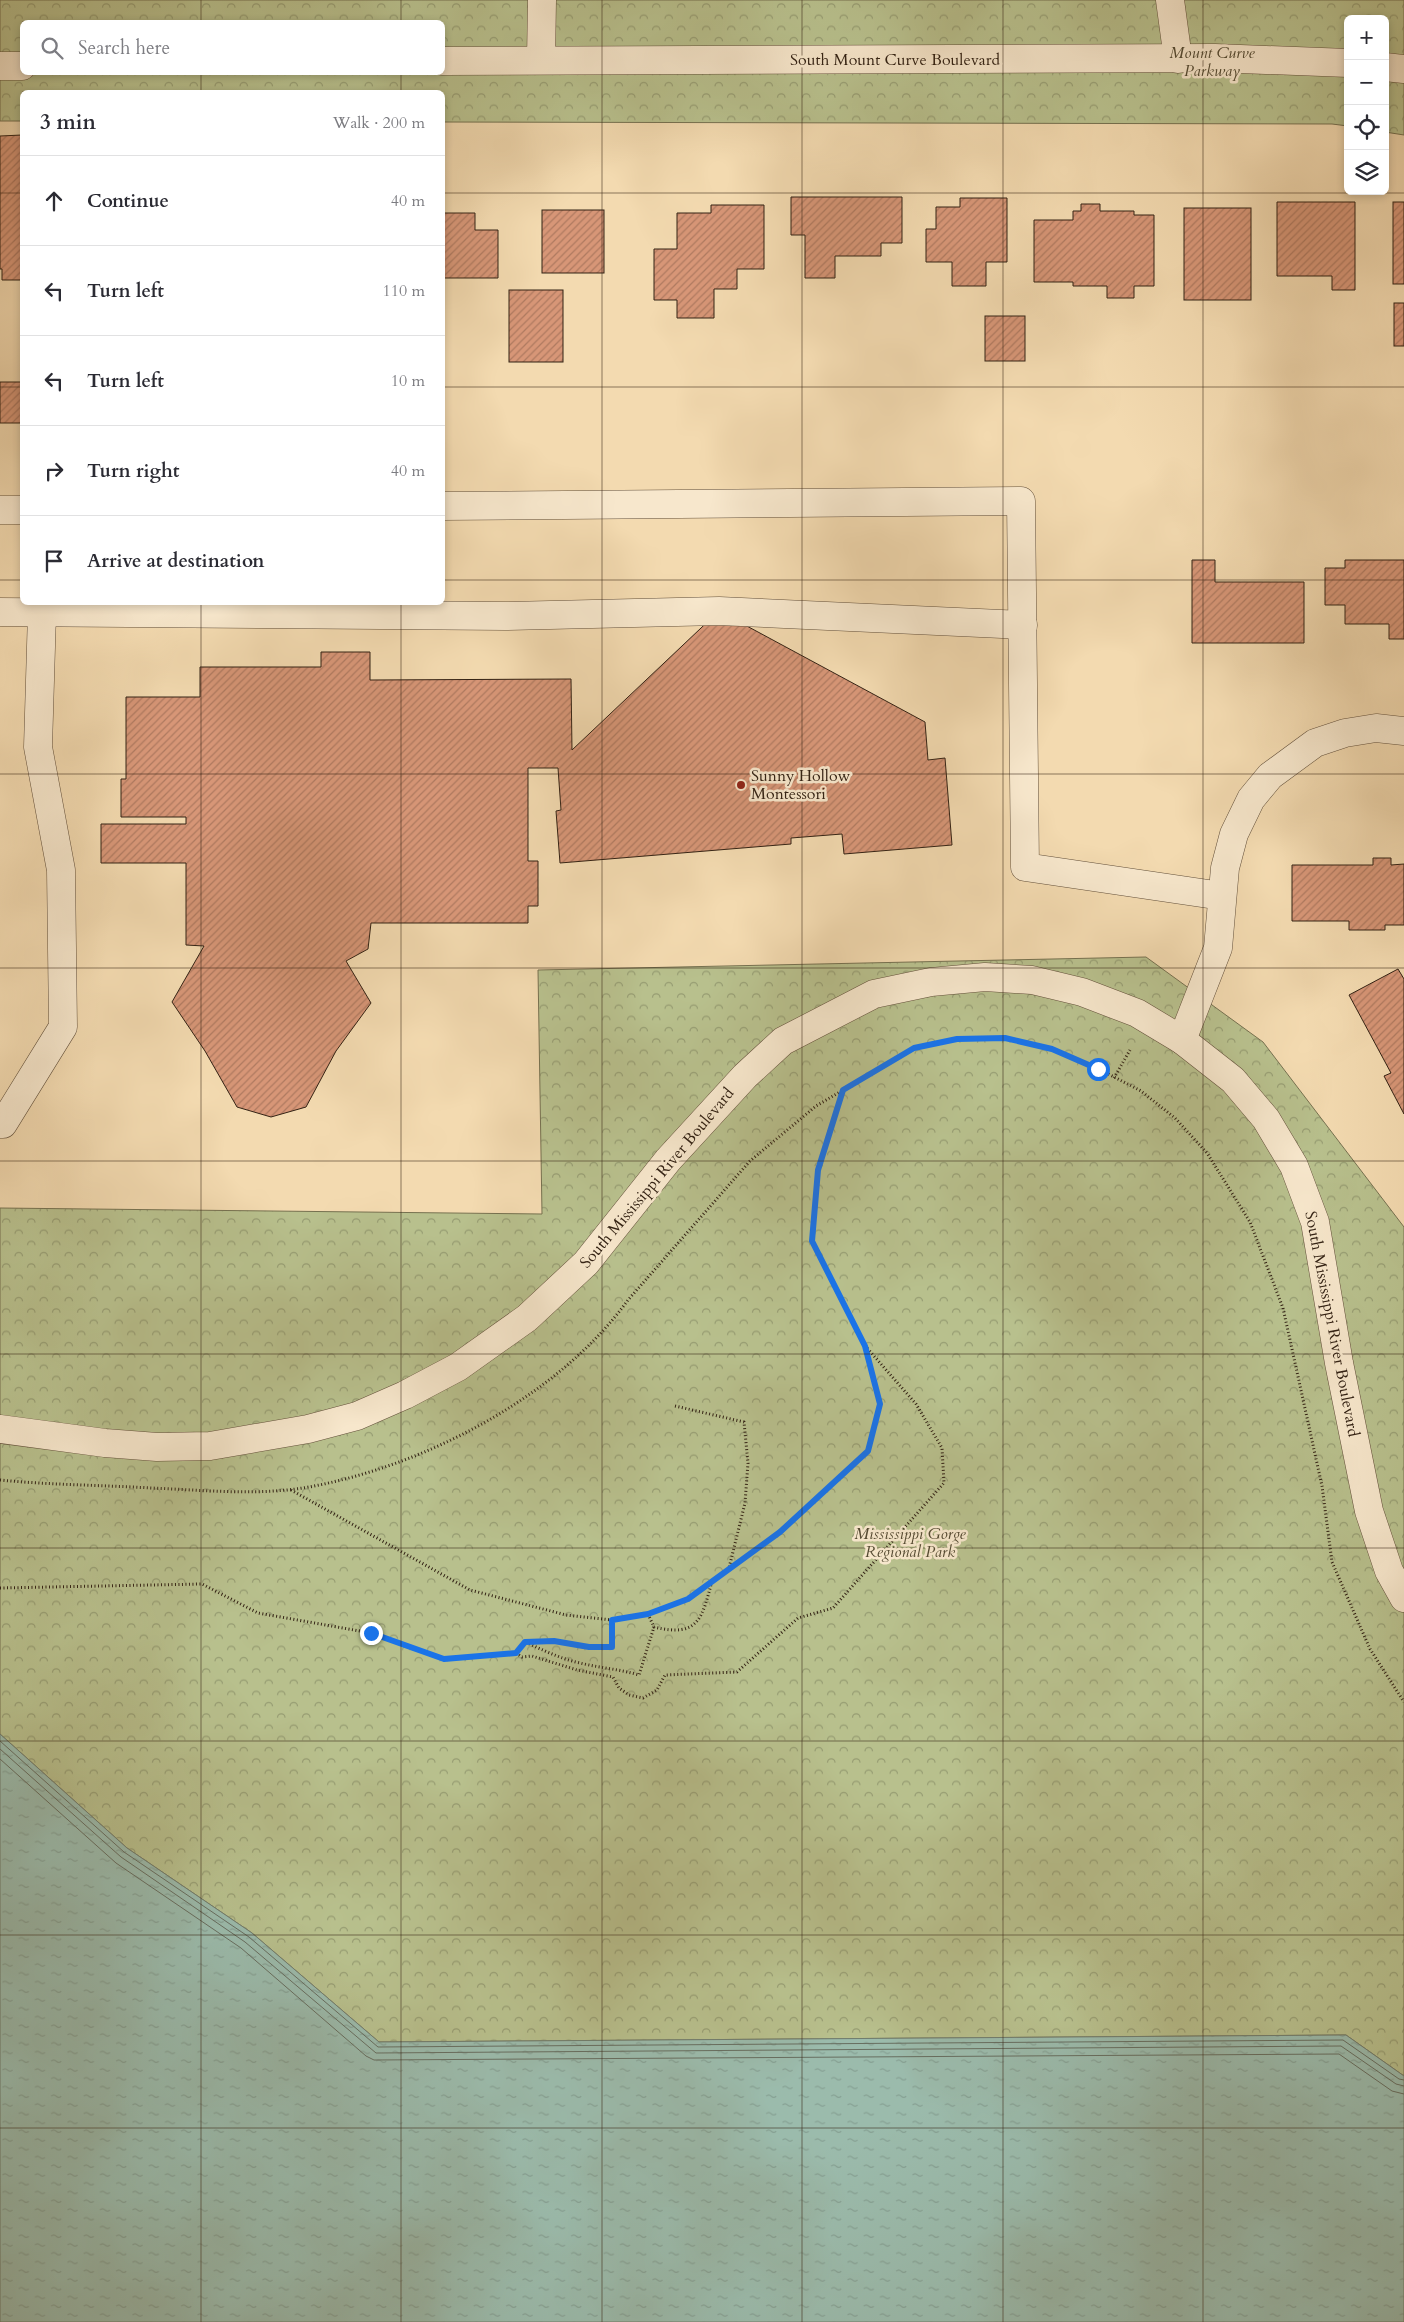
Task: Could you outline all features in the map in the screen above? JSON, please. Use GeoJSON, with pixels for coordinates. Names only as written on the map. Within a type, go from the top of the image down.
{"type":"FeatureCollection","features":[{"type":"Feature","properties":{"kind":"street"},"geometry":{"type":"LineString","coordinates":[[541,60],[542,0]]}},
{"type":"Feature","properties":{"kind":"street"},"geometry":{"type":"LineString","coordinates":[[1170,0],[1178,59]]}},
{"type":"Feature","properties":{"kind":"street","name":"South Mount Curve Boulevard"},"geometry":{"type":"LineString","coordinates":[[445,61],[1215,58],[1344,63]]}},
{"type":"Feature","properties":{"kind":"street"},"geometry":{"type":"LineString","coordinates":[[0,66],[20,66]]}},
{"type":"Feature","properties":{"kind":"street"},"geometry":{"type":"LineString","coordinates":[[1389,67],[1404,69]]}},
{"type":"Feature","properties":{"kind":"street"},"geometry":{"type":"LineString","coordinates":[[445,506],[1021,501],[1025,866],[1222,896]]}},
{"type":"Feature","properties":{"kind":"street"},"geometry":{"type":"LineString","coordinates":[[0,510],[20,510]]}},
{"type":"Feature","properties":{"kind":"street"},"geometry":{"type":"LineString","coordinates":[[0,612],[505,616],[719,611],[1023,625]]}},
{"type":"Feature","properties":{"kind":"street"},"geometry":{"type":"LineString","coordinates":[[0,1124],[3,1124],[63,1028],[61,870],[38,747],[42,613]]}},
{"type":"Feature","properties":{"kind":"street"},"geometry":{"type":"LineString","coordinates":[[1182,1040],[1218,948],[1225,868],[1234,834],[1251,799],[1270,776],[1315,743],[1345,733],[1376,728],[1404,731]]}},
{"type":"Feature","properties":{"kind":"street","name":"South Mississippi River Boulevard"},"geometry":{"type":"LineString","coordinates":[[0,1428],[105,1443],[157,1446],[210,1446],[308,1429],[357,1416],[405,1395],[458,1367],[527,1318],[586,1264],[668,1160],[764,1056],[790,1037],[874,994],[931,982],[985,977],[1032,980],[1082,992],[1137,1013],[1182,1040],[1233,1080],[1266,1119],[1294,1166],[1315,1222],[1339,1363],[1369,1511],[1389,1571],[1404,1598]]}},
{"type":"Feature","properties":{"kind":"path"},"geometry":{"type":"LineString","coordinates":[[0,1480],[250,1491],[308,1487],[355,1476],[406,1460],[491,1420],[557,1373],[612,1322],[628,1300],[750,1161],[816,1106],[914,1048],[957,1039],[1005,1038],[1052,1049],[1098,1069],[1141,1091],[1175,1118],[1207,1153],[1250,1222],[1283,1308],[1322,1486],[1332,1562],[1370,1649],[1404,1702]]}},
{"type":"Feature","properties":{"kind":"path"},"geometry":{"type":"LineString","coordinates":[[290,1489],[470,1590],[566,1615],[612,1620],[648,1614],[688,1599],[712,1582],[780,1532],[868,1451],[880,1404],[865,1346],[812,1241],[818,1170],[843,1090]]}},
{"type":"Feature","properties":{"kind":"path"},"geometry":{"type":"LineString","coordinates":[[0,1588],[202,1584],[258,1613],[371,1633],[444,1659],[516,1653],[522,1656],[532,1656],[577,1670],[613,1677],[618,1688],[629,1695],[643,1698],[657,1690],[665,1675],[737,1672],[798,1618],[833,1608],[944,1483],[942,1448],[916,1404],[865,1346]]}},
{"type":"Feature","properties":{"kind":"path"},"geometry":{"type":"LineString","coordinates":[[675,1406],[744,1422],[748,1463],[745,1503],[729,1569]]}},
{"type":"Feature","properties":{"kind":"path"},"geometry":{"type":"LineString","coordinates":[[654,1627],[672,1632],[689,1628],[703,1615],[712,1582]]}},
{"type":"Feature","properties":{"kind":"path"},"geometry":{"type":"LineString","coordinates":[[525,1642],[554,1655],[581,1663],[619,1669],[639,1675],[654,1627],[648,1614]]}},
{"type":"Feature","properties":{"kind":"path"},"geometry":{"type":"LineString","coordinates":[[516,1653],[525,1642],[554,1641],[589,1647],[612,1647],[612,1620]]}},
{"type":"Feature","properties":{"kind":"green space","name":"Mount Curve Parkway"},"geometry":{"type":"Polygon","coordinates":[[[0,0],[1404,0],[1404,135],[1389,133],[1389,15],[1344,15],[1344,126],[445,122],[445,90],[20,90],[20,121],[0,121],[0,0]]]}},
{"type":"Feature","properties":{"kind":"green space","name":"Mississippi Gorge Regional Park"},"geometry":{"type":"Polygon","coordinates":[[[1146,957],[1263,1042],[1404,1227],[1404,2076],[1346,2035],[379,2042],[252,1933],[127,1848],[0,1734],[0,1208],[542,1214],[538,970],[1146,957]]]}},
{"type":"Feature","properties":{"kind":"water"},"geometry":{"type":"Polygon","coordinates":[[[0,1734],[127,1848],[252,1933],[379,2042],[1346,2035],[1404,2076],[1404,2322],[0,2322],[0,1734]]]}},
{"type":"Feature","properties":{"kind":"building"},"geometry":{"type":"Polygon","coordinates":[[[20,135],[20,280],[2,280],[2,269],[0,269],[0,136],[20,135]]]}},
{"type":"Feature","properties":{"kind":"building"},"geometry":{"type":"Polygon","coordinates":[[[791,197],[902,197],[902,243],[881,243],[881,256],[835,256],[835,278],[805,278],[805,235],[791,235],[791,197]]]}},
{"type":"Feature","properties":{"kind":"building"},"geometry":{"type":"Polygon","coordinates":[[[960,198],[1007,198],[1007,262],[986,262],[986,286],[952,286],[952,262],[926,262],[926,229],[936,229],[936,207],[960,207],[960,198]]]}},
{"type":"Feature","properties":{"kind":"building"},"geometry":{"type":"Polygon","coordinates":[[[1277,202],[1355,202],[1355,290],[1332,290],[1332,276],[1277,276],[1277,202]]]}},
{"type":"Feature","properties":{"kind":"building"},"geometry":{"type":"Polygon","coordinates":[[[1393,202],[1404,202],[1404,284],[1393,284],[1393,202]]]}},
{"type":"Feature","properties":{"kind":"building"},"geometry":{"type":"Polygon","coordinates":[[[1081,204],[1100,204],[1100,211],[1134,211],[1134,215],[1154,215],[1154,286],[1134,286],[1134,298],[1107,298],[1107,286],[1073,286],[1073,282],[1034,282],[1034,220],[1073,220],[1073,211],[1081,211],[1081,204]]]}},
{"type":"Feature","properties":{"kind":"building"},"geometry":{"type":"Polygon","coordinates":[[[711,205],[764,205],[764,269],[737,269],[737,289],[714,289],[714,318],[677,318],[677,300],[654,300],[654,249],[677,249],[677,213],[711,213],[711,205]]]}},
{"type":"Feature","properties":{"kind":"building"},"geometry":{"type":"Polygon","coordinates":[[[1184,208],[1251,208],[1251,300],[1184,300],[1184,208]]]}},
{"type":"Feature","properties":{"kind":"building"},"geometry":{"type":"Polygon","coordinates":[[[542,210],[604,210],[604,273],[542,273],[542,210]]]}},
{"type":"Feature","properties":{"kind":"building"},"geometry":{"type":"Polygon","coordinates":[[[445,213],[475,213],[475,230],[498,230],[498,278],[445,278],[445,213]]]}},
{"type":"Feature","properties":{"kind":"building"},"geometry":{"type":"Polygon","coordinates":[[[509,290],[563,290],[563,362],[509,362],[509,290]]]}},
{"type":"Feature","properties":{"kind":"building"},"geometry":{"type":"Polygon","coordinates":[[[1394,303],[1404,303],[1404,346],[1394,346],[1394,303]]]}},
{"type":"Feature","properties":{"kind":"building"},"geometry":{"type":"Polygon","coordinates":[[[985,316],[1025,316],[1025,361],[985,361],[985,316]]]}},
{"type":"Feature","properties":{"kind":"building"},"geometry":{"type":"Polygon","coordinates":[[[0,382],[20,382],[20,423],[0,423],[0,382]]]}},
{"type":"Feature","properties":{"kind":"building"},"geometry":{"type":"Polygon","coordinates":[[[1192,560],[1215,560],[1215,582],[1304,582],[1304,643],[1192,643],[1192,560]]]}},
{"type":"Feature","properties":{"kind":"building"},"geometry":{"type":"Polygon","coordinates":[[[1345,560],[1404,560],[1404,639],[1389,639],[1389,624],[1345,624],[1345,605],[1325,605],[1325,568],[1345,568],[1345,560]]]}},
{"type":"Feature","properties":{"kind":"building"},"geometry":{"type":"Polygon","coordinates":[[[719,611],[925,722],[928,760],[945,758],[952,845],[844,854],[842,834],[791,838],[791,844],[560,863],[556,811],[561,810],[558,768],[528,768],[528,861],[538,861],[538,906],[528,906],[528,923],[371,923],[368,949],[346,961],[371,1003],[336,1051],[306,1107],[271,1117],[237,1107],[205,1051],[172,1002],[204,946],[186,945],[186,863],[101,863],[101,824],[186,824],[186,817],[121,817],[121,779],[126,779],[126,697],[200,697],[200,667],[321,667],[321,652],[370,652],[370,680],[571,679],[572,750],[719,611]]]}},
{"type":"Feature","properties":{"kind":"building"},"geometry":{"type":"Polygon","coordinates":[[[1373,858],[1391,858],[1391,865],[1404,864],[1404,925],[1385,925],[1385,930],[1349,930],[1349,921],[1292,921],[1292,865],[1373,865],[1373,858]]]}},
{"type":"Feature","properties":{"kind":"building"},"geometry":{"type":"Polygon","coordinates":[[[1398,969],[1404,979],[1404,1114],[1384,1076],[1391,1073],[1349,995],[1398,969]]]}},
{"type":"Feature","properties":{"kind":"place","name":"Sunny Hollow Montessori"},"geometry":{"type":"Point","coordinates":[741,785]}},
{"type":"Feature","properties":{"kind":"route"},"geometry":{"type":"LineString","coordinates":[[371,1633],[444,1659],[516,1653],[525,1642],[554,1641],[589,1647],[612,1647],[612,1620],[648,1614],[688,1599],[780,1532],[868,1451],[880,1404],[865,1346],[812,1241],[818,1170],[843,1090],[914,1048],[957,1039],[1005,1038],[1052,1049],[1098,1069]]}}]}
